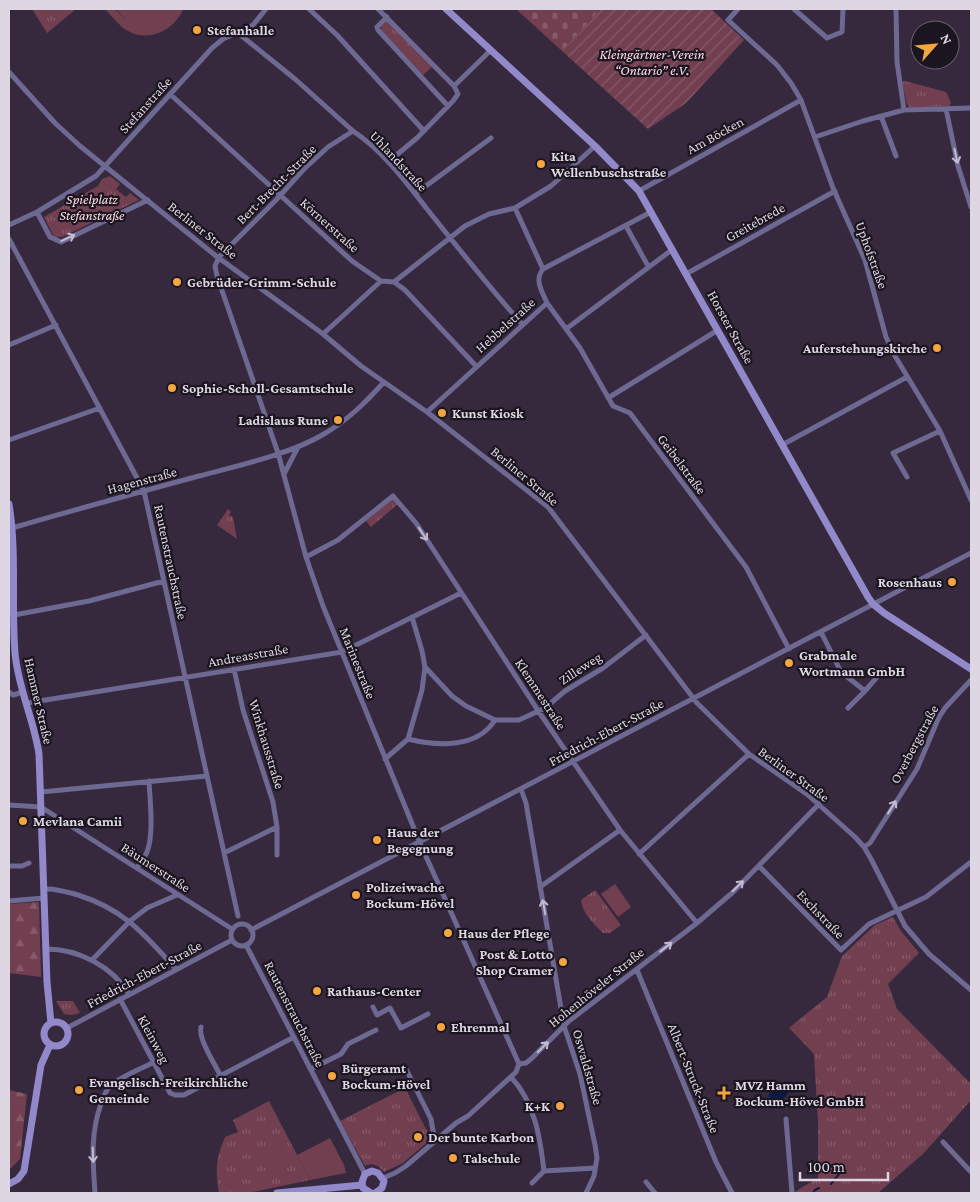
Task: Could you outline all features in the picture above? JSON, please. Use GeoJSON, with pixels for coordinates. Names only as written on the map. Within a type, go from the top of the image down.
{"type":"FeatureCollection","features":[{"type":"Feature","properties":{"kind":"street","name":"Stefanstraße"},"geometry":{"type":"LineString","coordinates":[[9,225],[37,212],[91,180],[106,166],[217,43],[253,25],[266,9]]}},
{"type":"Feature","properties":{"kind":"street"},"geometry":{"type":"LineString","coordinates":[[310,9],[336,34],[424,131]]}},
{"type":"Feature","properties":{"kind":"street"},"geometry":{"type":"LineString","coordinates":[[378,9],[454,86],[458,94],[424,131],[388,162]]}},
{"type":"Feature","properties":{"kind":"street","name":"Horster Straße"},"geometry":{"type":"LineString","coordinates":[[446,9],[595,146],[639,191],[873,604],[971,669]]}},
{"type":"Feature","properties":{"kind":"street","name":"Uphofstraße"},"geometry":{"type":"LineString","coordinates":[[738,9],[728,20],[777,65],[801,100],[834,191],[865,260],[886,337],[907,377],[940,431],[971,500]]}},
{"type":"Feature","properties":{"kind":"street"},"geometry":{"type":"LineString","coordinates":[[794,9],[827,38],[842,32],[843,9]]}},
{"type":"Feature","properties":{"kind":"street"},"geometry":{"type":"LineString","coordinates":[[896,9],[897,62],[904,110]]}},
{"type":"Feature","properties":{"kind":"street"},"geometry":{"type":"LineString","coordinates":[[387,17],[377,26],[378,30],[448,106]]}},
{"type":"Feature","properties":{"kind":"street","name":"Uhlandstraße"},"geometry":{"type":"LineString","coordinates":[[238,33],[295,79],[353,131],[363,137],[388,162],[488,286],[522,324]]}},
{"type":"Feature","properties":{"kind":"street"},"geometry":{"type":"LineString","coordinates":[[454,86],[491,50]]}},
{"type":"Feature","properties":{"kind":"street","name":"Berliner Straße"},"geometry":{"type":"LineString","coordinates":[[9,72],[68,136],[219,257],[323,334],[361,366],[427,412],[548,507],[694,699],[748,754],[799,788],[855,836],[864,847],[905,926],[917,941],[971,990]]}},
{"type":"Feature","properties":{"kind":"street","name":"Körnerstraße"},"geometry":{"type":"LineString","coordinates":[[170,94],[352,260],[381,282]]}},
{"type":"Feature","properties":{"kind":"street","name":"Am Böcken"},"geometry":{"type":"LineString","coordinates":[[639,191],[801,100]]}},
{"type":"Feature","properties":{"kind":"street"},"geometry":{"type":"LineString","coordinates":[[815,137],[904,110],[971,108]]}},
{"type":"Feature","properties":{"kind":"street"},"geometry":{"type":"LineString","coordinates":[[946,109],[958,166],[971,207]]}},
{"type":"Feature","properties":{"kind":"street"},"geometry":{"type":"LineString","coordinates":[[881,116],[896,156]]}},
{"type":"Feature","properties":{"kind":"street","name":"Bert-Brecht-Straße"},"geometry":{"type":"LineString","coordinates":[[219,257],[318,156],[353,131]]}},
{"type":"Feature","properties":{"kind":"street"},"geometry":{"type":"LineString","coordinates":[[415,194],[491,138]]}},
{"type":"Feature","properties":{"kind":"street"},"geometry":{"type":"LineString","coordinates":[[394,282],[450,237],[478,218],[514,208],[551,186],[595,146]]}},
{"type":"Feature","properties":{"kind":"street","name":"Greitebrede"},"geometry":{"type":"LineString","coordinates":[[686,274],[834,191]]}},
{"type":"Feature","properties":{"kind":"street"},"geometry":{"type":"LineString","coordinates":[[37,212],[50,237],[61,242],[148,200]]}},
{"type":"Feature","properties":{"kind":"street"},"geometry":{"type":"LineString","coordinates":[[514,208],[543,268],[651,212]]}},
{"type":"Feature","properties":{"kind":"street"},"geometry":{"type":"LineString","coordinates":[[626,226],[648,266]]}},
{"type":"Feature","properties":{"kind":"street","name":"Rautenstrauchstraße"},"geometry":{"type":"LineString","coordinates":[[9,239],[144,491],[238,916]]}},
{"type":"Feature","properties":{"kind":"street"},"geometry":{"type":"LineString","coordinates":[[566,329],[673,249]]}},
{"type":"Feature","properties":{"kind":"street","name":"Marinestraße"},"geometry":{"type":"LineString","coordinates":[[219,257],[215,266],[217,276],[278,453],[306,557],[323,606],[420,842],[519,1064]]}},
{"type":"Feature","properties":{"kind":"street","name":"Hebbelstraße"},"geometry":{"type":"LineString","coordinates":[[427,412],[547,303],[538,281],[543,268]]}},
{"type":"Feature","properties":{"kind":"street"},"geometry":{"type":"LineString","coordinates":[[323,334],[381,282],[394,282],[405,290],[476,366]]}},
{"type":"Feature","properties":{"kind":"street","name":"Geibelstraße"},"geometry":{"type":"LineString","coordinates":[[547,303],[580,348],[608,398],[616,408],[630,413],[746,567],[789,649]]}},
{"type":"Feature","properties":{"kind":"street"},"geometry":{"type":"LineString","coordinates":[[9,345],[56,325]]}},
{"type":"Feature","properties":{"kind":"street"},"geometry":{"type":"LineString","coordinates":[[608,398],[718,330]]}},
{"type":"Feature","properties":{"kind":"street"},"geometry":{"type":"LineString","coordinates":[[782,445],[907,377]]}},
{"type":"Feature","properties":{"kind":"street"},"geometry":{"type":"LineString","coordinates":[[278,453],[298,447],[323,435],[345,421],[384,382]]}},
{"type":"Feature","properties":{"kind":"street"},"geometry":{"type":"LineString","coordinates":[[9,440],[100,408]]}},
{"type":"Feature","properties":{"kind":"street"},"geometry":{"type":"LineString","coordinates":[[906,477],[893,453],[940,431]]}},
{"type":"Feature","properties":{"kind":"street"},"geometry":{"type":"LineString","coordinates":[[284,475],[298,447]]}},
{"type":"Feature","properties":{"kind":"street","name":"Hagenstraße"},"geometry":{"type":"LineString","coordinates":[[12,528],[278,453]]}},
{"type":"Feature","properties":{"kind":"street","name":"Klemmestraße"},"geometry":{"type":"LineString","coordinates":[[306,557],[338,540],[393,496],[416,523],[539,712],[620,830],[696,923]]}},
{"type":"Feature","properties":{"kind":"street","name":"Hammer Straße"},"geometry":{"type":"LineString","coordinates":[[9,504],[12,528],[16,663],[37,741],[41,792],[47,982],[52,1023]]}},
{"type":"Feature","properties":{"kind":"street","name":"Friedrich-Ebert-Straße"},"geometry":{"type":"LineString","coordinates":[[251,930],[971,553]]}},
{"type":"Feature","properties":{"kind":"street"},"geometry":{"type":"LineString","coordinates":[[14,614],[89,600],[164,581]]}},
{"type":"Feature","properties":{"kind":"street","name":"Andreasstraße"},"geometry":{"type":"LineString","coordinates":[[26,703],[342,652],[462,593]]}},
{"type":"Feature","properties":{"kind":"street"},"geometry":{"type":"LineString","coordinates":[[385,759],[408,739],[420,699],[425,667],[412,618]]}},
{"type":"Feature","properties":{"kind":"street"},"geometry":{"type":"LineString","coordinates":[[821,632],[841,672],[865,691]]}},
{"type":"Feature","properties":{"kind":"street","name":"Zilleweg"},"geometry":{"type":"LineString","coordinates":[[425,667],[452,696],[466,706],[495,720],[519,720],[539,712],[565,691],[603,668],[646,634]]}},
{"type":"Feature","properties":{"kind":"street","name":"Winkhausstraße"},"geometry":{"type":"LineString","coordinates":[[234,669],[243,710],[273,802],[277,827],[277,855]]}},
{"type":"Feature","properties":{"kind":"street"},"geometry":{"type":"LineString","coordinates":[[848,708],[883,670]]}},
{"type":"Feature","properties":{"kind":"street","name":"Overbergstraße"},"geometry":{"type":"LineString","coordinates":[[864,847],[870,843],[916,769],[944,708],[971,680]]}},
{"type":"Feature","properties":{"kind":"street"},"geometry":{"type":"LineString","coordinates":[[9,692],[13,695],[23,692]]}},
{"type":"Feature","properties":{"kind":"street"},"geometry":{"type":"LineString","coordinates":[[408,739],[440,744],[457,742],[486,732],[495,720]]}},
{"type":"Feature","properties":{"kind":"street"},"geometry":{"type":"LineString","coordinates":[[639,854],[748,754]]}},
{"type":"Feature","properties":{"kind":"street"},"geometry":{"type":"LineString","coordinates":[[41,792],[207,776]]}},
{"type":"Feature","properties":{"kind":"street"},"geometry":{"type":"LineString","coordinates":[[137,868],[147,853],[149,845],[149,782]]}},
{"type":"Feature","properties":{"kind":"street","name":"Oswaldstraße"},"geometry":{"type":"LineString","coordinates":[[521,789],[526,803],[564,1026],[580,1074],[595,1146],[594,1176],[586,1193]]}},
{"type":"Feature","properties":{"kind":"street","name":"Hohenhöveler Straße"},"geometry":{"type":"LineString","coordinates":[[383,1178],[395,1174],[406,1166],[456,1123],[472,1113],[516,1072],[519,1064],[526,1063],[564,1026],[696,923],[759,866],[819,804]]}},
{"type":"Feature","properties":{"kind":"street"},"geometry":{"type":"LineString","coordinates":[[9,805],[41,807]]}},
{"type":"Feature","properties":{"kind":"street","name":"Bäumerstraße"},"geometry":{"type":"LineString","coordinates":[[41,807],[232,929]]}},
{"type":"Feature","properties":{"kind":"street"},"geometry":{"type":"LineString","coordinates":[[224,854],[277,827]]}},
{"type":"Feature","properties":{"kind":"street"},"geometry":{"type":"LineString","coordinates":[[540,887],[620,830]]}},
{"type":"Feature","properties":{"kind":"street"},"geometry":{"type":"LineString","coordinates":[[896,911],[926,897],[971,862]]}},
{"type":"Feature","properties":{"kind":"street"},"geometry":{"type":"LineString","coordinates":[[9,866],[22,866],[29,863]]}},
{"type":"Feature","properties":{"kind":"street","name":"Eschstraße"},"geometry":{"type":"LineString","coordinates":[[759,866],[841,950],[869,924],[896,911]]}},
{"type":"Feature","properties":{"kind":"street"},"geometry":{"type":"LineString","coordinates":[[44,889],[52,888],[92,900],[116,912],[130,921],[176,969]]}},
{"type":"Feature","properties":{"kind":"street"},"geometry":{"type":"LineString","coordinates":[[92,960],[130,921],[147,908],[177,894]]}},
{"type":"Feature","properties":{"kind":"street"},"geometry":{"type":"LineString","coordinates":[[9,901],[44,898]]}},
{"type":"Feature","properties":{"kind":"street"},"geometry":{"type":"LineString","coordinates":[[243,924],[251,930],[252,938],[246,944],[240,946],[232,940],[232,929],[237,925],[243,924]]}},
{"type":"Feature","properties":{"kind":"street","name":"Friedrich-Ebert-Straße"},"geometry":{"type":"LineString","coordinates":[[67,1028],[232,940]]}},
{"type":"Feature","properties":{"kind":"street","name":"Rautenstrauchstraße"},"geometry":{"type":"LineString","coordinates":[[246,944],[365,1174]]}},
{"type":"Feature","properties":{"kind":"street"},"geometry":{"type":"LineString","coordinates":[[46,948],[64,950],[92,960],[113,976],[129,994]]}},
{"type":"Feature","properties":{"kind":"street","name":"Albert-Struck-Straße"},"geometry":{"type":"LineString","coordinates":[[637,970],[716,1162],[732,1193]]}},
{"type":"Feature","properties":{"kind":"street","name":"Kleinweg"},"geometry":{"type":"LineString","coordinates":[[120,999],[170,1093],[175,1095],[184,1094],[294,1037]]}},
{"type":"Feature","properties":{"kind":"street"},"geometry":{"type":"LineString","coordinates":[[373,1007],[377,1015],[390,1008],[401,1028],[428,1014]]}},
{"type":"Feature","properties":{"kind":"street"},"geometry":{"type":"LineString","coordinates":[[52,1023],[60,1023],[67,1028],[68,1035],[64,1044],[57,1047],[50,1045],[44,1038],[46,1027],[52,1023]]}},
{"type":"Feature","properties":{"kind":"street"},"geometry":{"type":"LineString","coordinates":[[201,1027],[201,1038],[220,1075]]}},
{"type":"Feature","properties":{"kind":"street"},"geometry":{"type":"LineString","coordinates":[[311,1069],[341,1054],[348,1044],[376,1030]]}},
{"type":"Feature","properties":{"kind":"street"},"geometry":{"type":"LineString","coordinates":[[9,1184],[18,1179],[24,1171],[41,1065],[50,1045]]}},
{"type":"Feature","properties":{"kind":"street"},"geometry":{"type":"LineString","coordinates":[[96,1193],[92,1146],[96,1117],[104,1095],[109,1087],[116,1082],[154,1062]]}},
{"type":"Feature","properties":{"kind":"street"},"geometry":{"type":"LineString","coordinates":[[406,1069],[431,1119],[433,1131],[437,1139]]}},
{"type":"Feature","properties":{"kind":"street"},"geometry":{"type":"LineString","coordinates":[[511,1077],[524,1094],[535,1119],[541,1141],[544,1171]]}},
{"type":"Feature","properties":{"kind":"street"},"geometry":{"type":"LineString","coordinates":[[786,1119],[792,1193]]}},
{"type":"Feature","properties":{"kind":"street"},"geometry":{"type":"LineString","coordinates":[[943,1142],[971,1172]]}},
{"type":"Feature","properties":{"kind":"street"},"geometry":{"type":"LineString","coordinates":[[532,1182],[544,1171],[595,1168]]}},
{"type":"Feature","properties":{"kind":"street"},"geometry":{"type":"LineString","coordinates":[[370,1193],[365,1191],[362,1179],[365,1174],[375,1172],[383,1178],[380,1192]]}},
{"type":"Feature","properties":{"kind":"street"},"geometry":{"type":"LineString","coordinates":[[646,1182],[655,1193]]}},
{"type":"Feature","properties":{"kind":"street"},"geometry":{"type":"LineString","coordinates":[[277,1193],[306,1192],[362,1185]]}},
{"type":"Feature","properties":{"kind":"green space"},"geometry":{"type":"Polygon","coordinates":[[[32,9],[76,9],[47,33],[32,9]]]}},
{"type":"Feature","properties":{"kind":"green space"},"geometry":{"type":"Polygon","coordinates":[[[105,9],[115,9],[127,21],[116,9],[183,9],[174,23],[167,28],[152,35],[144,36],[125,29],[105,9]]]}},
{"type":"Feature","properties":{"kind":"green space"},"geometry":{"type":"Polygon","coordinates":[[[516,9],[601,9],[562,51],[516,9]]]}},
{"type":"Feature","properties":{"kind":"green space","name":"Kleingärtner-Verein “Ontario” e.V."},"geometry":{"type":"Polygon","coordinates":[[[601,9],[711,9],[744,40],[686,103],[648,129],[562,51],[601,9]]]}},
{"type":"Feature","properties":{"kind":"green space"},"geometry":{"type":"Polygon","coordinates":[[[389,22],[432,67],[423,75],[381,30],[381,26],[389,22]]]}},
{"type":"Feature","properties":{"kind":"green space"},"geometry":{"type":"Polygon","coordinates":[[[905,81],[946,92],[951,103],[949,106],[910,108],[907,104],[902,82],[905,81]]]}},
{"type":"Feature","properties":{"kind":"green space","name":"Spielplatz Stefanstraße"},"geometry":{"type":"Polygon","coordinates":[[[110,176],[120,184],[116,189],[126,197],[130,193],[139,200],[62,237],[55,237],[44,217],[98,186],[102,179],[110,176]]]}},
{"type":"Feature","properties":{"kind":"green space"},"geometry":{"type":"Polygon","coordinates":[[[393,499],[398,504],[371,527],[366,521],[393,499]]]}},
{"type":"Feature","properties":{"kind":"green space"},"geometry":{"type":"Polygon","coordinates":[[[228,509],[231,512],[229,515],[233,517],[237,539],[217,525],[228,509]]]}},
{"type":"Feature","properties":{"kind":"green space"},"geometry":{"type":"Polygon","coordinates":[[[615,884],[631,907],[618,917],[601,894],[615,884]]]}},
{"type":"Feature","properties":{"kind":"green space"},"geometry":{"type":"Polygon","coordinates":[[[595,890],[621,925],[610,933],[603,933],[600,930],[589,918],[582,905],[581,900],[595,890]]]}},
{"type":"Feature","properties":{"kind":"green space"},"geometry":{"type":"Polygon","coordinates":[[[39,902],[41,977],[9,973],[9,904],[39,902]]]}},
{"type":"Feature","properties":{"kind":"green space"},"geometry":{"type":"Polygon","coordinates":[[[893,917],[901,931],[919,953],[888,984],[897,1009],[971,1084],[971,1100],[924,1153],[878,1193],[795,1193],[818,1178],[818,1123],[814,1054],[789,1028],[827,997],[842,956],[875,925],[893,917]]]}},
{"type":"Feature","properties":{"kind":"green space"},"geometry":{"type":"Polygon","coordinates":[[[56,1001],[73,1001],[80,1013],[64,1014],[56,1001]]]}},
{"type":"Feature","properties":{"kind":"green space"},"geometry":{"type":"Polygon","coordinates":[[[405,1088],[431,1139],[403,1163],[384,1172],[375,1165],[365,1166],[340,1121],[405,1088]]]}},
{"type":"Feature","properties":{"kind":"green space"},"geometry":{"type":"Polygon","coordinates":[[[9,1090],[27,1094],[20,1159],[9,1170],[9,1090]]]}},
{"type":"Feature","properties":{"kind":"green space"},"geometry":{"type":"Polygon","coordinates":[[[269,1101],[310,1180],[248,1193],[219,1193],[217,1178],[218,1158],[225,1137],[238,1132],[233,1120],[269,1101]]]}},
{"type":"Feature","properties":{"kind":"green space"},"geometry":{"type":"Polygon","coordinates":[[[330,1138],[344,1165],[346,1173],[310,1180],[297,1155],[330,1138]]]}},
{"type":"Feature","properties":{"kind":"green space"},"geometry":{"type":"Polygon","coordinates":[[[277,1143],[292,1164],[281,1172],[266,1151],[277,1143]]]}},
{"type":"Feature","properties":{"kind":"water"},"geometry":{"type":"Polygon","coordinates":[[[786,1085],[789,1090],[783,1099],[775,1101],[768,1098],[769,1094],[786,1085]]]}},
{"type":"Feature","properties":{"kind":"waterway"},"geometry":{"type":"LineString","coordinates":[[831,1184],[843,1169]]}},
{"type":"Feature","properties":{"kind":"waterway"},"geometry":{"type":"LineString","coordinates":[[813,1193],[819,1188]]}},
{"type":"Feature","properties":{"kind":"place","name":"Stefanhalle"},"geometry":{"type":"Point","coordinates":[197,30]}},
{"type":"Feature","properties":{"kind":"place","name":"Kita Wellenbuschstraße"},"geometry":{"type":"Point","coordinates":[541,164]}},
{"type":"Feature","properties":{"kind":"place","name":"Gebrüder-Grimm-Schule"},"geometry":{"type":"Point","coordinates":[177,282]}},
{"type":"Feature","properties":{"kind":"place","name":"Auferstehungskirche"},"geometry":{"type":"Point","coordinates":[937,348]}},
{"type":"Feature","properties":{"kind":"place","name":"Sophie-Scholl-Gesamtschule"},"geometry":{"type":"Point","coordinates":[172,388]}},
{"type":"Feature","properties":{"kind":"place","name":"Kunst Kiosk"},"geometry":{"type":"Point","coordinates":[442,413]}},
{"type":"Feature","properties":{"kind":"place","name":"Ladislaus Rune"},"geometry":{"type":"Point","coordinates":[338,420]}},
{"type":"Feature","properties":{"kind":"place","name":"Rosenhaus"},"geometry":{"type":"Point","coordinates":[952,582]}},
{"type":"Feature","properties":{"kind":"place","name":"Grabmale Wortmann GmbH"},"geometry":{"type":"Point","coordinates":[789,663]}},
{"type":"Feature","properties":{"kind":"place","name":"Mevlana Camii"},"geometry":{"type":"Point","coordinates":[23,821]}},
{"type":"Feature","properties":{"kind":"place","name":"Haus der Begegnung"},"geometry":{"type":"Point","coordinates":[377,840]}},
{"type":"Feature","properties":{"kind":"place","name":"Polizeiwache Bockum-Hövel"},"geometry":{"type":"Point","coordinates":[356,895]}},
{"type":"Feature","properties":{"kind":"place","name":"Haus der Pflege"},"geometry":{"type":"Point","coordinates":[448,933]}},
{"type":"Feature","properties":{"kind":"place","name":"Post & Lotto Shop Cramer"},"geometry":{"type":"Point","coordinates":[563,962]}},
{"type":"Feature","properties":{"kind":"place","name":"Rathaus-Center"},"geometry":{"type":"Point","coordinates":[317,991]}},
{"type":"Feature","properties":{"kind":"place","name":"Ehrenmal"},"geometry":{"type":"Point","coordinates":[441,1027]}},
{"type":"Feature","properties":{"kind":"place","name":"Bürgeramt Bockum-Hövel"},"geometry":{"type":"Point","coordinates":[332,1076]}},
{"type":"Feature","properties":{"kind":"place","name":"Evangelisch-Freikirchliche Gemeinde"},"geometry":{"type":"Point","coordinates":[79,1090]}},
{"type":"Feature","properties":{"kind":"place","name":"MVZ Hamm Bockum-Hövel GmbH"},"geometry":{"type":"Point","coordinates":[724,1093]}},
{"type":"Feature","properties":{"kind":"place","name":"K+K"},"geometry":{"type":"Point","coordinates":[560,1106]}},
{"type":"Feature","properties":{"kind":"place","name":"Der bunte Karbon"},"geometry":{"type":"Point","coordinates":[418,1137]}},
{"type":"Feature","properties":{"kind":"place","name":"Talschule"},"geometry":{"type":"Point","coordinates":[453,1158]}}]}
